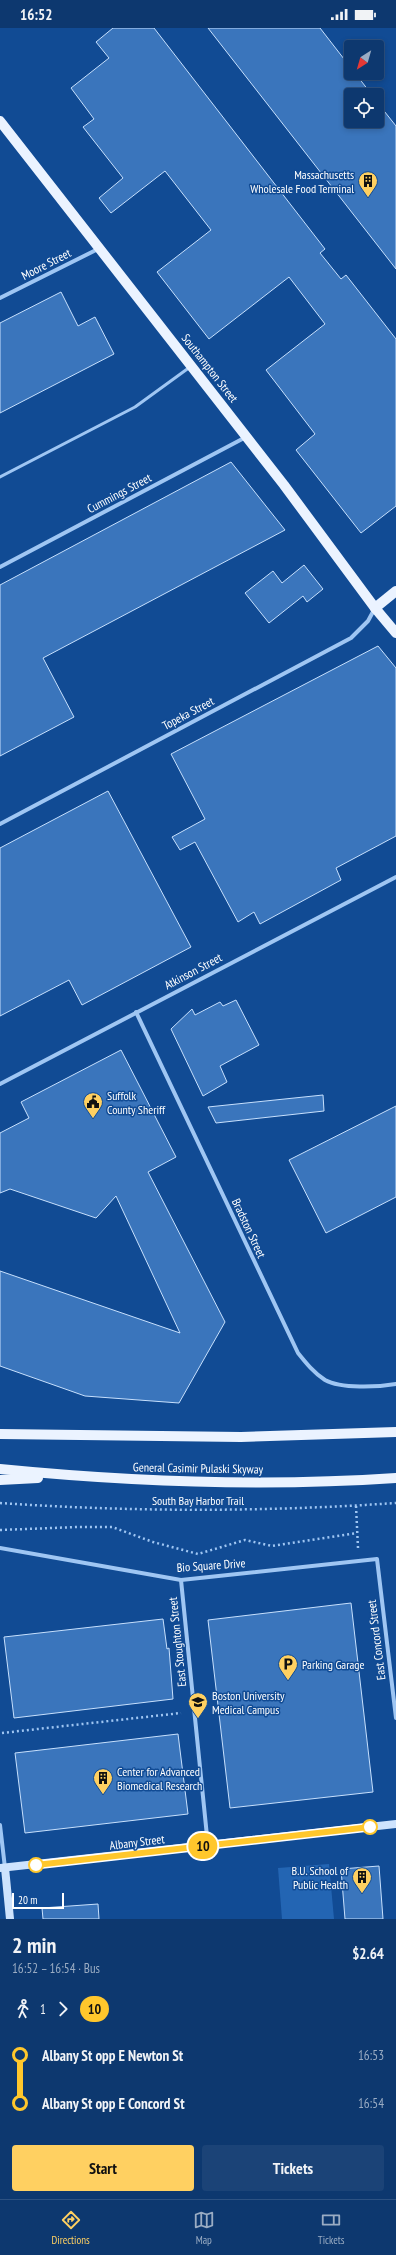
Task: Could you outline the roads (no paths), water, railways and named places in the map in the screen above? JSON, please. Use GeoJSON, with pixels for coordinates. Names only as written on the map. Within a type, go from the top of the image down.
{"type":"FeatureCollection","features":[{"type":"Feature","properties":{"kind":"main road","name":"Southampton Street"},"geometry":{"type":"LineString","coordinates":[[0,121],[247,437],[375,608],[396,633]]}},
{"type":"Feature","properties":{"kind":"main road"},"geometry":{"type":"LineString","coordinates":[[375,608],[396,591]]}},
{"type":"Feature","properties":{"kind":"main road"},"geometry":{"type":"LineString","coordinates":[[0,1434],[241,1437],[396,1432]]}},
{"type":"Feature","properties":{"kind":"main road","name":"General Casimir Pulaski Skyway"},"geometry":{"type":"LineString","coordinates":[[0,1469],[125,1480],[261,1483],[396,1478]]}},
{"type":"Feature","properties":{"kind":"main road"},"geometry":{"type":"LineString","coordinates":[[0,1480],[69,1476]]}},
{"type":"Feature","properties":{"kind":"main road","name":"Albany Street"},"geometry":{"type":"LineString","coordinates":[[2,1868],[396,1824]]}},
{"type":"Feature","properties":{"kind":"main road"},"geometry":{"type":"LineString","coordinates":[[2,1868],[10,1919]]}},
{"type":"Feature","properties":{"kind":"street","name":"Moore Street"},"geometry":{"type":"LineString","coordinates":[[0,298],[100,248]]}},
{"type":"Feature","properties":{"kind":"street","name":"Cummings Street"},"geometry":{"type":"LineString","coordinates":[[0,567],[247,437]]}},
{"type":"Feature","properties":{"kind":"street","name":"Topeka Street"},"geometry":{"type":"LineString","coordinates":[[0,824],[351,638],[368,621],[375,608]]}},
{"type":"Feature","properties":{"kind":"street","name":"Atkinson Street"},"geometry":{"type":"LineString","coordinates":[[0,1084],[396,876]]}},
{"type":"Feature","properties":{"kind":"street","name":"Bradston Street"},"geometry":{"type":"LineString","coordinates":[[136,1012],[298,1354],[312,1370],[326,1380],[341,1385],[381,1387],[396,1384]]}},
{"type":"Feature","properties":{"kind":"street","name":"Bio Square Drive"},"geometry":{"type":"LineString","coordinates":[[0,1548],[181,1580],[377,1560]]}},
{"type":"Feature","properties":{"kind":"street","name":"East Concord Street"},"geometry":{"type":"LineString","coordinates":[[377,1560],[396,1718]]}},
{"type":"Feature","properties":{"kind":"street","name":"East Stoughton Street"},"geometry":{"type":"LineString","coordinates":[[181,1580],[208,1846]]}},
{"type":"Feature","properties":{"kind":"street"},"geometry":{"type":"LineString","coordinates":[[0,1825],[2,1868]]}},
{"type":"Feature","properties":{"kind":"lane"},"geometry":{"type":"LineString","coordinates":[[0,477],[135,407],[192,366]]}},
{"type":"Feature","properties":{"kind":"place","name":"Massachusetts Wholesale Food Terminal"},"geometry":{"type":"Point","coordinates":[368,198]}},
{"type":"Feature","properties":{"kind":"place","name":"Suffolk County Sheriff"},"geometry":{"type":"Point","coordinates":[93,1119]}},
{"type":"Feature","properties":{"kind":"place","name":"Parking Garage"},"geometry":{"type":"Point","coordinates":[288,1681]}},
{"type":"Feature","properties":{"kind":"place","name":"Boston University Medical Campus"},"geometry":{"type":"Point","coordinates":[198,1719]}},
{"type":"Feature","properties":{"kind":"place","name":"Center for Advanced Biomedical Research"},"geometry":{"type":"Point","coordinates":[103,1795]}},
{"type":"Feature","properties":{"kind":"place","name":"B.U. School of Public Health"},"geometry":{"type":"Point","coordinates":[362,1894]}}]}
